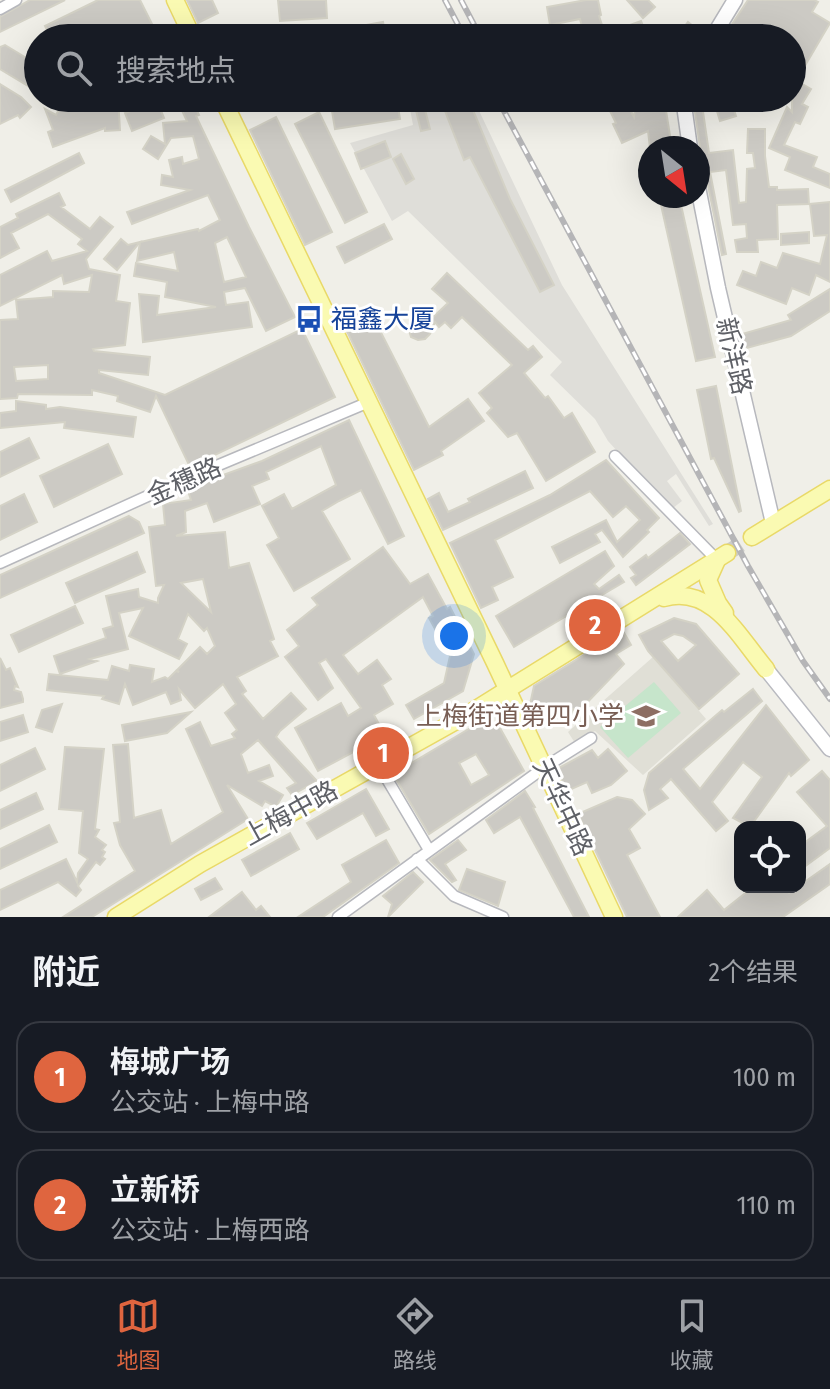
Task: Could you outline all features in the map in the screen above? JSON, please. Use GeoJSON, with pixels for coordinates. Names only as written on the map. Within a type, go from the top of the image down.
{"type":"FeatureCollection","features":[{"type":"Feature","properties":{"kind":"main road"},"geometry":{"type":"LineString","coordinates":[[175,0],[186,24]]}},
{"type":"Feature","properties":{"kind":"main road","name":"天华中路"},"geometry":{"type":"LineString","coordinates":[[229,112],[545,767],[612,913]]}},
{"type":"Feature","properties":{"kind":"main road"},"geometry":{"type":"LineString","coordinates":[[752,537],[830,489]]}},
{"type":"Feature","properties":{"kind":"main road"},"geometry":{"type":"LineString","coordinates":[[722,557],[708,580],[718,603],[766,669]]}},
{"type":"Feature","properties":{"kind":"main road","name":"上梅中路"},"geometry":{"type":"LineString","coordinates":[[116,917],[509,693],[722,557]]}},
{"type":"Feature","properties":{"kind":"main road"},"geometry":{"type":"LineString","coordinates":[[648,603],[680,593],[703,600],[721,613],[766,669]]}},
{"type":"Feature","properties":{"kind":"main road","name":"上梅中路"},"geometry":{"type":"LineString","coordinates":[[131,917],[205,866]]}},
{"type":"Feature","properties":{"kind":"street"},"geometry":{"type":"LineString","coordinates":[[1,7],[16,0]]}},
{"type":"Feature","properties":{"kind":"street"},"geometry":{"type":"LineString","coordinates":[[720,24],[735,0]]}},
{"type":"Feature","properties":{"kind":"street"},"geometry":{"type":"LineString","coordinates":[[685,112],[688,136]]}},
{"type":"Feature","properties":{"kind":"street","name":"新洋路"},"geometry":{"type":"LineString","coordinates":[[702,208],[773,523]]}},
{"type":"Feature","properties":{"kind":"street","name":"金穗路"},"geometry":{"type":"LineString","coordinates":[[0,563],[183,480],[369,402]]}},
{"type":"Feature","properties":{"kind":"street"},"geometry":{"type":"LineString","coordinates":[[615,456],[722,557]]}},
{"type":"Feature","properties":{"kind":"street"},"geometry":{"type":"LineString","coordinates":[[766,669],[830,749]]}},
{"type":"Feature","properties":{"kind":"street"},"geometry":{"type":"LineString","coordinates":[[338,917],[545,767],[591,738]]}},
{"type":"Feature","properties":{"kind":"street"},"geometry":{"type":"LineString","coordinates":[[380,768],[429,850]]}},
{"type":"Feature","properties":{"kind":"street"},"geometry":{"type":"LineString","coordinates":[[417,859],[454,896],[503,917]]}},
{"type":"Feature","properties":{"kind":"shaded area"},"geometry":{"type":"Polygon","coordinates":[[[411,112],[480,112],[562,285],[713,524],[709,526],[676,474],[667,481],[682,501],[673,508],[640,476],[608,441],[595,419],[550,375],[562,362],[408,211],[392,221],[350,143],[413,125],[411,112]]]}},
{"type":"Feature","properties":{"kind":"shaded area","name":"上梅街道第四小学"},"geometry":{"type":"Polygon","coordinates":[[[653,657],[706,719],[643,775],[595,731],[575,743],[568,732],[653,657]]]}},
{"type":"Feature","properties":{"kind":"green space"},"geometry":{"type":"Polygon","coordinates":[[[654,682],[681,713],[628,758],[600,727],[654,682]]]}},
{"type":"Feature","properties":{"kind":"building"},"geometry":{"type":"Polygon","coordinates":[[[30,0],[65,0],[0,32],[0,17],[30,0]]]}},
{"type":"Feature","properties":{"kind":"building"},"geometry":{"type":"Polygon","coordinates":[[[98,0],[140,0],[152,24],[49,24],[98,0]]]}},
{"type":"Feature","properties":{"kind":"building"},"geometry":{"type":"Polygon","coordinates":[[[187,0],[212,0],[218,13],[198,23],[187,0]]]}},
{"type":"Feature","properties":{"kind":"building"},"geometry":{"type":"Polygon","coordinates":[[[278,0],[326,0],[327,18],[280,21],[278,0]]]}},
{"type":"Feature","properties":{"kind":"building"},"geometry":{"type":"Polygon","coordinates":[[[598,0],[602,24],[581,24],[580,19],[550,24],[547,7],[598,0]]]}},
{"type":"Feature","properties":{"kind":"building"},"geometry":{"type":"Polygon","coordinates":[[[627,0],[648,0],[655,7],[643,18],[627,0]]]}},
{"type":"Feature","properties":{"kind":"building"},"geometry":{"type":"Polygon","coordinates":[[[748,0],[814,0],[818,2],[812,12],[830,23],[806,64],[806,24],[732,24],[748,0]]]}},
{"type":"Feature","properties":{"kind":"building"},"geometry":{"type":"Polygon","coordinates":[[[5,45],[24,57],[24,84],[0,69],[0,47],[5,45]]]}},
{"type":"Feature","properties":{"kind":"building"},"geometry":{"type":"Polygon","coordinates":[[[0,84],[24,100],[26,112],[20,118],[18,115],[0,124],[0,84]]]}},
{"type":"Feature","properties":{"kind":"building"},"geometry":{"type":"Polygon","coordinates":[[[46,112],[56,115],[58,112],[119,112],[120,130],[105,131],[105,128],[53,147],[48,132],[53,130],[46,112]]]}},
{"type":"Feature","properties":{"kind":"building"},"geometry":{"type":"Polygon","coordinates":[[[162,112],[164,118],[132,131],[125,113],[162,112]]]}},
{"type":"Feature","properties":{"kind":"building"},"geometry":{"type":"Polygon","coordinates":[[[183,112],[198,112],[199,115],[196,116],[295,317],[266,331],[245,288],[224,292],[226,305],[248,302],[252,327],[143,342],[139,294],[159,296],[157,315],[216,307],[165,297],[167,282],[134,276],[136,263],[178,271],[174,252],[137,261],[140,242],[199,231],[220,220],[208,195],[132,224],[127,212],[190,190],[161,185],[162,175],[173,177],[169,160],[182,157],[183,164],[199,159],[193,136],[171,138],[158,159],[143,149],[151,136],[165,144],[163,123],[187,121],[183,112]],[[227,237],[215,243],[224,282],[246,277],[227,237]]]}},
{"type":"Feature","properties":{"kind":"building"},"geometry":{"type":"Polygon","coordinates":[[[319,112],[367,212],[345,223],[295,124],[319,112]]]}},
{"type":"Feature","properties":{"kind":"building"},"geometry":{"type":"Polygon","coordinates":[[[332,112],[399,112],[400,119],[335,129],[332,112]]]}},
{"type":"Feature","properties":{"kind":"building"},"geometry":{"type":"Polygon","coordinates":[[[416,112],[426,112],[430,129],[421,131],[416,112]]]}},
{"type":"Feature","properties":{"kind":"building"},"geometry":{"type":"Polygon","coordinates":[[[445,112],[474,112],[510,199],[554,285],[540,292],[470,157],[464,160],[445,112]]]}},
{"type":"Feature","properties":{"kind":"building"},"geometry":{"type":"Polygon","coordinates":[[[610,112],[631,112],[634,117],[635,112],[666,112],[670,136],[649,136],[648,131],[622,143],[613,124],[616,123],[610,112]]]}},
{"type":"Feature","properties":{"kind":"building"},"geometry":{"type":"Polygon","coordinates":[[[695,112],[703,112],[707,136],[698,136],[695,112]]]}},
{"type":"Feature","properties":{"kind":"building"},"geometry":{"type":"Polygon","coordinates":[[[717,112],[735,112],[736,116],[720,121],[717,112]]]}},
{"type":"Feature","properties":{"kind":"building"},"geometry":{"type":"Polygon","coordinates":[[[785,112],[806,112],[800,124],[795,122],[784,145],[817,157],[813,167],[830,174],[830,188],[785,170],[790,157],[769,148],[785,112]]]}},
{"type":"Feature","properties":{"kind":"building"},"geometry":{"type":"Polygon","coordinates":[[[276,117],[332,232],[305,245],[250,130],[276,117]]]}},
{"type":"Feature","properties":{"kind":"building"},"geometry":{"type":"Polygon","coordinates":[[[748,129],[765,129],[769,187],[777,187],[777,190],[808,189],[809,204],[777,205],[778,239],[757,240],[758,252],[737,252],[735,240],[747,238],[746,224],[733,225],[726,170],[710,172],[710,153],[733,150],[739,203],[746,202],[747,169],[755,168],[753,153],[747,153],[748,129]]]}},
{"type":"Feature","properties":{"kind":"building"},"geometry":{"type":"Polygon","coordinates":[[[385,141],[391,157],[361,169],[355,153],[385,141]]]}},
{"type":"Feature","properties":{"kind":"building"},"geometry":{"type":"Polygon","coordinates":[[[79,153],[84,163],[11,202],[5,190],[79,153]]]}},
{"type":"Feature","properties":{"kind":"building"},"geometry":{"type":"Polygon","coordinates":[[[401,154],[414,179],[406,184],[393,159],[401,154]]]}},
{"type":"Feature","properties":{"kind":"building"},"geometry":{"type":"Polygon","coordinates":[[[710,172],[726,254],[722,255],[710,195],[710,172]]]}},
{"type":"Feature","properties":{"kind":"building"},"geometry":{"type":"Polygon","coordinates":[[[59,193],[65,205],[61,207],[90,229],[100,217],[113,227],[86,259],[89,269],[120,275],[116,301],[130,303],[125,345],[93,349],[150,357],[148,375],[99,370],[99,373],[165,395],[302,329],[335,397],[190,467],[156,396],[150,412],[117,401],[118,396],[92,390],[92,395],[18,394],[17,398],[0,399],[0,320],[18,319],[16,300],[53,297],[53,291],[89,292],[92,275],[64,284],[62,275],[0,306],[0,275],[47,251],[52,261],[87,251],[78,244],[82,239],[48,214],[11,233],[19,248],[0,258],[0,227],[18,218],[16,214],[59,193]],[[48,365],[14,367],[16,381],[48,379],[48,365]]]}},
{"type":"Feature","properties":{"kind":"building"},"geometry":{"type":"Polygon","coordinates":[[[830,202],[830,282],[816,275],[809,295],[792,288],[786,304],[737,285],[743,271],[756,276],[761,262],[777,268],[783,253],[820,264],[827,235],[814,236],[810,204],[830,202]]]}},
{"type":"Feature","properties":{"kind":"building"},"geometry":{"type":"Polygon","coordinates":[[[662,208],[682,208],[715,357],[696,361],[662,208]]]}},
{"type":"Feature","properties":{"kind":"building"},"geometry":{"type":"Polygon","coordinates":[[[384,224],[392,239],[345,263],[337,247],[384,224]]]}},
{"type":"Feature","properties":{"kind":"building"},"geometry":{"type":"Polygon","coordinates":[[[809,232],[809,243],[781,245],[781,234],[809,232]]]}},
{"type":"Feature","properties":{"kind":"building"},"geometry":{"type":"Polygon","coordinates":[[[121,239],[128,245],[140,242],[117,270],[104,259],[121,239]]]}},
{"type":"Feature","properties":{"kind":"building"},"geometry":{"type":"Polygon","coordinates":[[[447,273],[528,350],[533,346],[542,357],[524,373],[545,398],[548,396],[564,418],[572,413],[595,452],[546,481],[517,433],[508,437],[487,413],[492,408],[479,393],[512,365],[462,317],[451,328],[445,322],[439,327],[435,322],[425,339],[411,337],[408,327],[411,320],[422,317],[429,321],[448,303],[432,289],[447,273]]]}},
{"type":"Feature","properties":{"kind":"building"},"geometry":{"type":"Polygon","coordinates":[[[830,289],[830,311],[791,336],[743,349],[739,335],[791,320],[788,315],[830,289]]]}},
{"type":"Feature","properties":{"kind":"building"},"geometry":{"type":"Polygon","coordinates":[[[368,307],[429,427],[468,399],[484,421],[441,451],[443,455],[414,470],[342,321],[368,307]]]}},
{"type":"Feature","properties":{"kind":"building"},"geometry":{"type":"Polygon","coordinates":[[[716,386],[739,512],[714,458],[711,459],[697,390],[716,386]]]}},
{"type":"Feature","properties":{"kind":"building"},"geometry":{"type":"Polygon","coordinates":[[[16,401],[46,405],[46,409],[60,407],[136,417],[133,437],[64,428],[65,422],[0,428],[0,413],[16,411],[16,401]]]}},
{"type":"Feature","properties":{"kind":"building"},"geometry":{"type":"Polygon","coordinates":[[[349,420],[404,536],[388,544],[361,490],[339,501],[322,511],[350,559],[294,591],[267,545],[279,538],[262,506],[284,494],[292,509],[336,485],[321,446],[266,472],[269,479],[252,486],[260,504],[214,522],[207,503],[185,511],[186,532],[176,536],[225,532],[229,568],[249,563],[274,639],[270,641],[278,656],[237,677],[246,691],[242,694],[263,719],[291,693],[306,709],[276,737],[317,781],[292,795],[287,788],[296,783],[258,740],[241,754],[248,773],[269,765],[273,776],[259,781],[283,795],[276,807],[265,801],[262,806],[227,785],[248,819],[92,917],[63,917],[135,871],[120,845],[114,823],[120,822],[113,745],[128,744],[134,818],[161,810],[171,844],[223,812],[186,729],[200,722],[211,746],[235,738],[232,734],[237,730],[225,713],[236,704],[223,684],[195,708],[179,689],[181,700],[171,704],[166,692],[133,705],[125,684],[119,704],[102,699],[104,696],[47,690],[49,674],[108,680],[112,666],[129,671],[130,665],[154,669],[152,682],[165,677],[168,679],[176,671],[179,672],[177,670],[200,647],[207,654],[215,646],[207,628],[204,631],[188,614],[178,639],[187,644],[179,659],[129,636],[143,608],[119,613],[128,649],[90,659],[97,661],[60,674],[54,656],[106,638],[103,629],[113,626],[106,596],[138,589],[139,597],[158,603],[164,585],[156,586],[149,527],[165,525],[163,504],[191,500],[187,488],[262,461],[349,420]],[[203,579],[181,583],[211,612],[203,579]]]}},
{"type":"Feature","properties":{"kind":"building"},"geometry":{"type":"Polygon","coordinates":[[[29,438],[39,458],[0,477],[0,452],[29,438]]]}},
{"type":"Feature","properties":{"kind":"building"},"geometry":{"type":"Polygon","coordinates":[[[108,444],[122,474],[54,507],[40,476],[108,444]]]}},
{"type":"Feature","properties":{"kind":"building"},"geometry":{"type":"Polygon","coordinates":[[[606,460],[659,518],[647,530],[649,532],[623,557],[602,530],[595,534],[600,542],[560,563],[552,547],[606,520],[617,542],[640,520],[626,506],[613,517],[590,491],[495,540],[513,577],[492,587],[498,600],[481,608],[450,543],[550,495],[606,460]]]}},
{"type":"Feature","properties":{"kind":"building"},"geometry":{"type":"Polygon","coordinates":[[[525,471],[533,488],[443,530],[428,499],[439,493],[448,512],[525,471]]]}},
{"type":"Feature","properties":{"kind":"building"},"geometry":{"type":"Polygon","coordinates":[[[24,494],[37,522],[0,540],[0,506],[24,494]]]}},
{"type":"Feature","properties":{"kind":"building"},"geometry":{"type":"Polygon","coordinates":[[[129,516],[139,522],[144,533],[0,598],[0,575],[129,516]]]}},
{"type":"Feature","properties":{"kind":"building"},"geometry":{"type":"Polygon","coordinates":[[[680,533],[690,544],[636,585],[631,578],[636,575],[630,567],[646,555],[648,558],[680,533]]]}},
{"type":"Feature","properties":{"kind":"building"},"geometry":{"type":"Polygon","coordinates":[[[383,547],[410,584],[428,574],[447,609],[450,607],[474,654],[463,691],[414,719],[406,705],[444,683],[450,656],[429,618],[433,616],[423,597],[343,655],[358,674],[377,660],[391,679],[382,685],[393,704],[374,715],[385,735],[318,771],[295,728],[341,703],[348,716],[361,708],[326,659],[319,663],[333,688],[318,700],[285,657],[299,646],[287,630],[318,605],[312,598],[383,547]]]}},
{"type":"Feature","properties":{"kind":"building"},"geometry":{"type":"Polygon","coordinates":[[[605,551],[614,566],[594,584],[599,589],[619,575],[624,582],[514,647],[496,616],[605,551]]]}},
{"type":"Feature","properties":{"kind":"building"},"geometry":{"type":"Polygon","coordinates":[[[137,552],[145,572],[75,603],[66,583],[137,552]]]}},
{"type":"Feature","properties":{"kind":"building"},"geometry":{"type":"Polygon","coordinates":[[[75,606],[83,623],[19,652],[11,635],[75,606]]]}},
{"type":"Feature","properties":{"kind":"building"},"geometry":{"type":"Polygon","coordinates":[[[674,618],[696,624],[739,674],[699,709],[648,651],[639,635],[674,618]],[[674,634],[661,641],[678,661],[696,645],[674,634]]]}},
{"type":"Feature","properties":{"kind":"building"},"geometry":{"type":"Polygon","coordinates":[[[623,631],[631,645],[616,654],[624,664],[579,711],[573,709],[568,721],[559,718],[558,723],[539,718],[534,721],[529,709],[534,686],[623,631]]]}},
{"type":"Feature","properties":{"kind":"building"},"geometry":{"type":"Polygon","coordinates":[[[0,658],[6,670],[10,668],[18,687],[15,686],[14,690],[21,692],[23,702],[0,708],[0,658]]]}},
{"type":"Feature","properties":{"kind":"building"},"geometry":{"type":"Polygon","coordinates":[[[753,689],[762,701],[683,769],[700,789],[766,705],[809,760],[791,776],[789,773],[754,821],[733,818],[762,777],[743,762],[712,802],[728,821],[716,831],[671,779],[660,789],[668,798],[649,810],[644,790],[649,773],[722,710],[724,712],[753,689]]]}},
{"type":"Feature","properties":{"kind":"building"},"geometry":{"type":"Polygon","coordinates":[[[62,704],[52,732],[36,727],[42,710],[62,704]]]}},
{"type":"Feature","properties":{"kind":"building"},"geometry":{"type":"Polygon","coordinates":[[[191,712],[167,733],[125,741],[122,725],[191,712]]]}},
{"type":"Feature","properties":{"kind":"building"},"geometry":{"type":"Polygon","coordinates":[[[23,715],[28,732],[0,741],[0,722],[23,715]]]}},
{"type":"Feature","properties":{"kind":"building"},"geometry":{"type":"Polygon","coordinates":[[[490,722],[500,728],[524,771],[429,834],[393,774],[479,723],[490,722]],[[476,754],[459,763],[471,785],[489,775],[476,754]]]}},
{"type":"Feature","properties":{"kind":"building"},"geometry":{"type":"Polygon","coordinates":[[[65,747],[104,749],[95,829],[99,830],[95,837],[106,845],[102,850],[105,859],[100,865],[96,862],[78,886],[81,890],[76,896],[58,882],[0,910],[0,890],[66,859],[77,882],[78,873],[88,859],[79,853],[83,811],[59,809],[65,747]]]}},
{"type":"Feature","properties":{"kind":"building"},"geometry":{"type":"Polygon","coordinates":[[[35,748],[45,769],[0,791],[0,765],[35,748]]]}},
{"type":"Feature","properties":{"kind":"building"},"geometry":{"type":"Polygon","coordinates":[[[608,749],[627,771],[611,785],[592,793],[587,782],[567,791],[557,769],[592,750],[598,758],[608,749]]]}},
{"type":"Feature","properties":{"kind":"building"},"geometry":{"type":"Polygon","coordinates":[[[822,771],[830,780],[830,848],[806,866],[806,842],[827,826],[797,792],[822,771]]]}},
{"type":"Feature","properties":{"kind":"building"},"geometry":{"type":"Polygon","coordinates":[[[366,789],[389,829],[376,836],[363,813],[317,839],[307,823],[366,789]]]}},
{"type":"Feature","properties":{"kind":"building"},"geometry":{"type":"Polygon","coordinates":[[[525,791],[589,917],[574,917],[520,817],[494,833],[486,820],[525,791]]]}},
{"type":"Feature","properties":{"kind":"building"},"geometry":{"type":"Polygon","coordinates":[[[36,793],[43,809],[0,829],[0,810],[36,793]]]}},
{"type":"Feature","properties":{"kind":"building"},"geometry":{"type":"Polygon","coordinates":[[[617,797],[632,800],[645,814],[629,829],[640,848],[627,855],[660,917],[627,917],[578,814],[617,797]]]}},
{"type":"Feature","properties":{"kind":"building"},"geometry":{"type":"Polygon","coordinates":[[[49,825],[57,842],[0,869],[0,849],[49,825]]]}},
{"type":"Feature","properties":{"kind":"building"},"geometry":{"type":"Polygon","coordinates":[[[290,833],[299,849],[251,876],[242,860],[290,833]]]}},
{"type":"Feature","properties":{"kind":"building"},"geometry":{"type":"Polygon","coordinates":[[[386,840],[399,863],[323,917],[298,917],[351,882],[342,865],[386,840]]]}},
{"type":"Feature","properties":{"kind":"building"},"geometry":{"type":"Polygon","coordinates":[[[458,840],[466,850],[445,864],[456,880],[452,882],[430,860],[458,840]]]}},
{"type":"Feature","properties":{"kind":"building"},"geometry":{"type":"Polygon","coordinates":[[[830,864],[830,884],[783,917],[678,917],[707,890],[724,910],[745,893],[806,893],[806,881],[830,864]]]}},
{"type":"Feature","properties":{"kind":"building"},"geometry":{"type":"Polygon","coordinates":[[[467,869],[505,882],[498,906],[459,890],[467,869]]]}},
{"type":"Feature","properties":{"kind":"building"},"geometry":{"type":"Polygon","coordinates":[[[413,872],[423,882],[388,917],[392,904],[383,896],[413,872]]]}},
{"type":"Feature","properties":{"kind":"building"},"geometry":{"type":"Polygon","coordinates":[[[215,878],[222,889],[201,900],[195,889],[215,878]]]}},
{"type":"Feature","properties":{"kind":"building"},"geometry":{"type":"Polygon","coordinates":[[[242,892],[256,910],[261,906],[270,917],[209,917],[242,892]]]}},
{"type":"Feature","properties":{"kind":"tunnel"},"geometry":{"type":"LineString","coordinates":[[727,553],[752,537]]}},
{"type":"Feature","properties":{"kind":"railway"},"geometry":{"type":"LineString","coordinates":[[445,0],[458,24]]}},
{"type":"Feature","properties":{"kind":"railway"},"geometry":{"type":"LineString","coordinates":[[461,0],[474,24]]}},
{"type":"Feature","properties":{"kind":"railway"},"geometry":{"type":"LineString","coordinates":[[505,112],[748,566],[803,661],[830,699]]}},
{"type":"Feature","properties":{"kind":"place","name":"福鑫大厦"},"geometry":{"type":"Point","coordinates":[309,319]}},
{"type":"Feature","properties":{"kind":"place","name":"立新桥"},"geometry":{"type":"Point","coordinates":[595,625]}},
{"type":"Feature","properties":{"kind":"place","name":"上梅街道第四小学"},"geometry":{"type":"Point","coordinates":[646,716]}},
{"type":"Feature","properties":{"kind":"place","name":"梅城广场"},"geometry":{"type":"Point","coordinates":[383,753]}}]}
